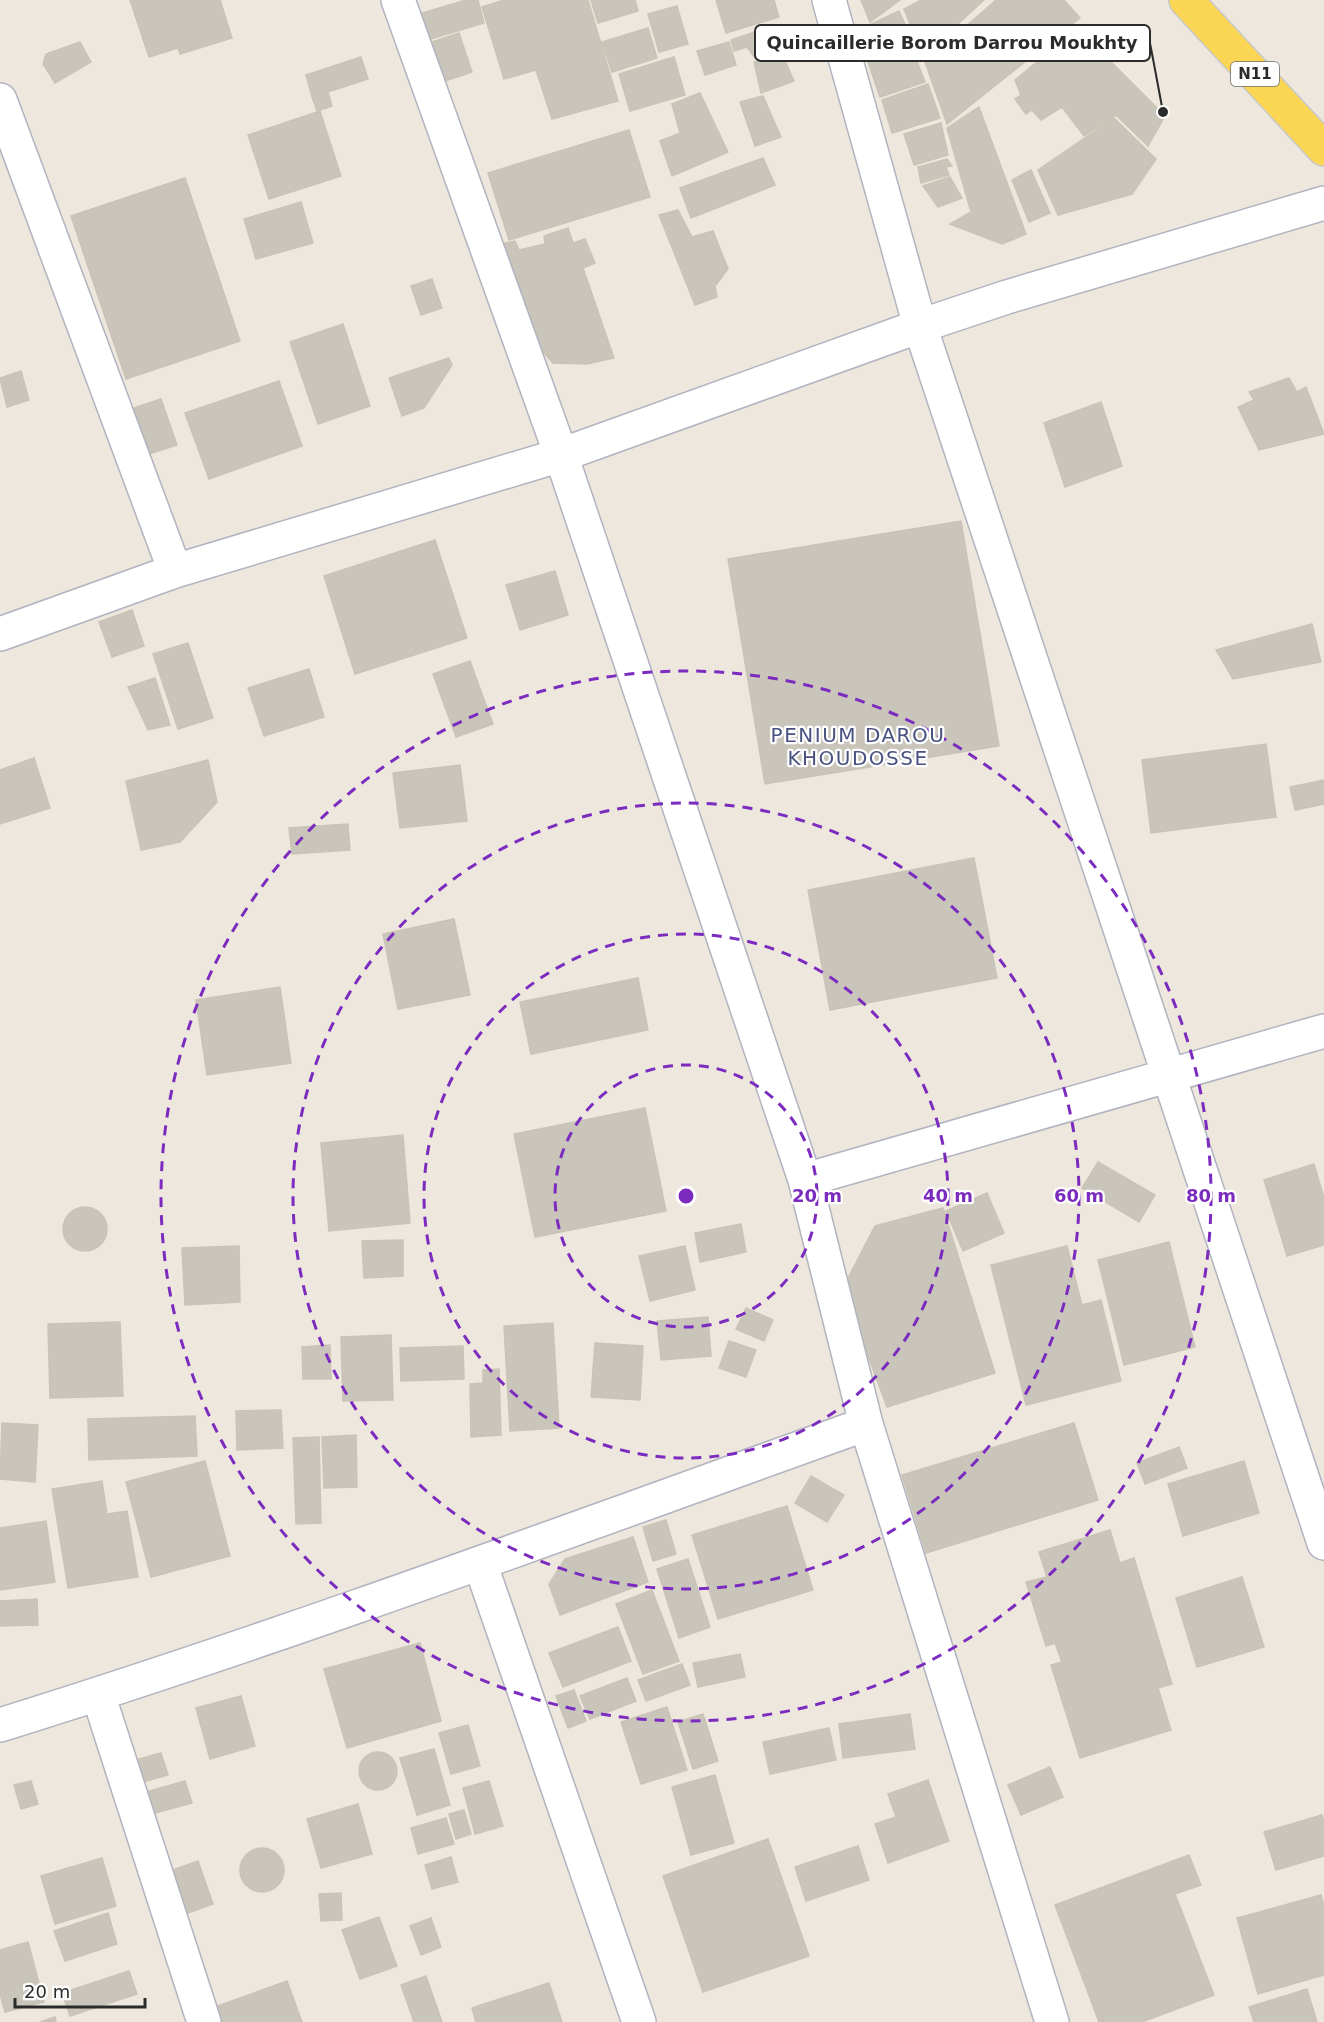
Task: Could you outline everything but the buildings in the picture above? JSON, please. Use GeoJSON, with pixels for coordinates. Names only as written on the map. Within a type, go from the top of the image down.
{"type":"FeatureCollection","features":[{"type":"Feature","properties":{"kind":"main road","name":"N11"},"geometry":{"type":"LineString","coordinates":[[1186,0],[1324,149]]}},
{"type":"Feature","properties":{"kind":"street"},"geometry":{"type":"LineString","coordinates":[[398,0],[561,455],[805,1180],[866,1424],[1052,2022]]}},
{"type":"Feature","properties":{"kind":"street"},"geometry":{"type":"LineString","coordinates":[[829,0],[920,326],[1324,1543]]}},
{"type":"Feature","properties":{"kind":"street"},"geometry":{"type":"LineString","coordinates":[[0,100],[175,571]]}},
{"type":"Feature","properties":{"kind":"street"},"geometry":{"type":"LineString","coordinates":[[0,634],[175,571],[561,455],[1007,297],[1324,203]]}},
{"type":"Feature","properties":{"kind":"street"},"geometry":{"type":"LineString","coordinates":[[805,1180],[1324,1031]]}},
{"type":"Feature","properties":{"kind":"street"},"geometry":{"type":"LineString","coordinates":[[0,1725],[98,1694],[480,1563],[866,1424]]}},
{"type":"Feature","properties":{"kind":"street"},"geometry":{"type":"LineString","coordinates":[[480,1563],[639,2022]]}},
{"type":"Feature","properties":{"kind":"street"},"geometry":{"type":"LineString","coordinates":[[98,1694],[204,2022]]}},
{"type":"Feature","properties":{"kind":"place","name":"Quincaillerie Borom Darrou Moukhty"},"geometry":{"type":"Point","coordinates":[1163,112]}},
{"type":"Feature","properties":{"kind":"district","name":"PENIUM DAROU KHOUDOSSE"},"geometry":{"type":"Point","coordinates":[858,746]}}]}
